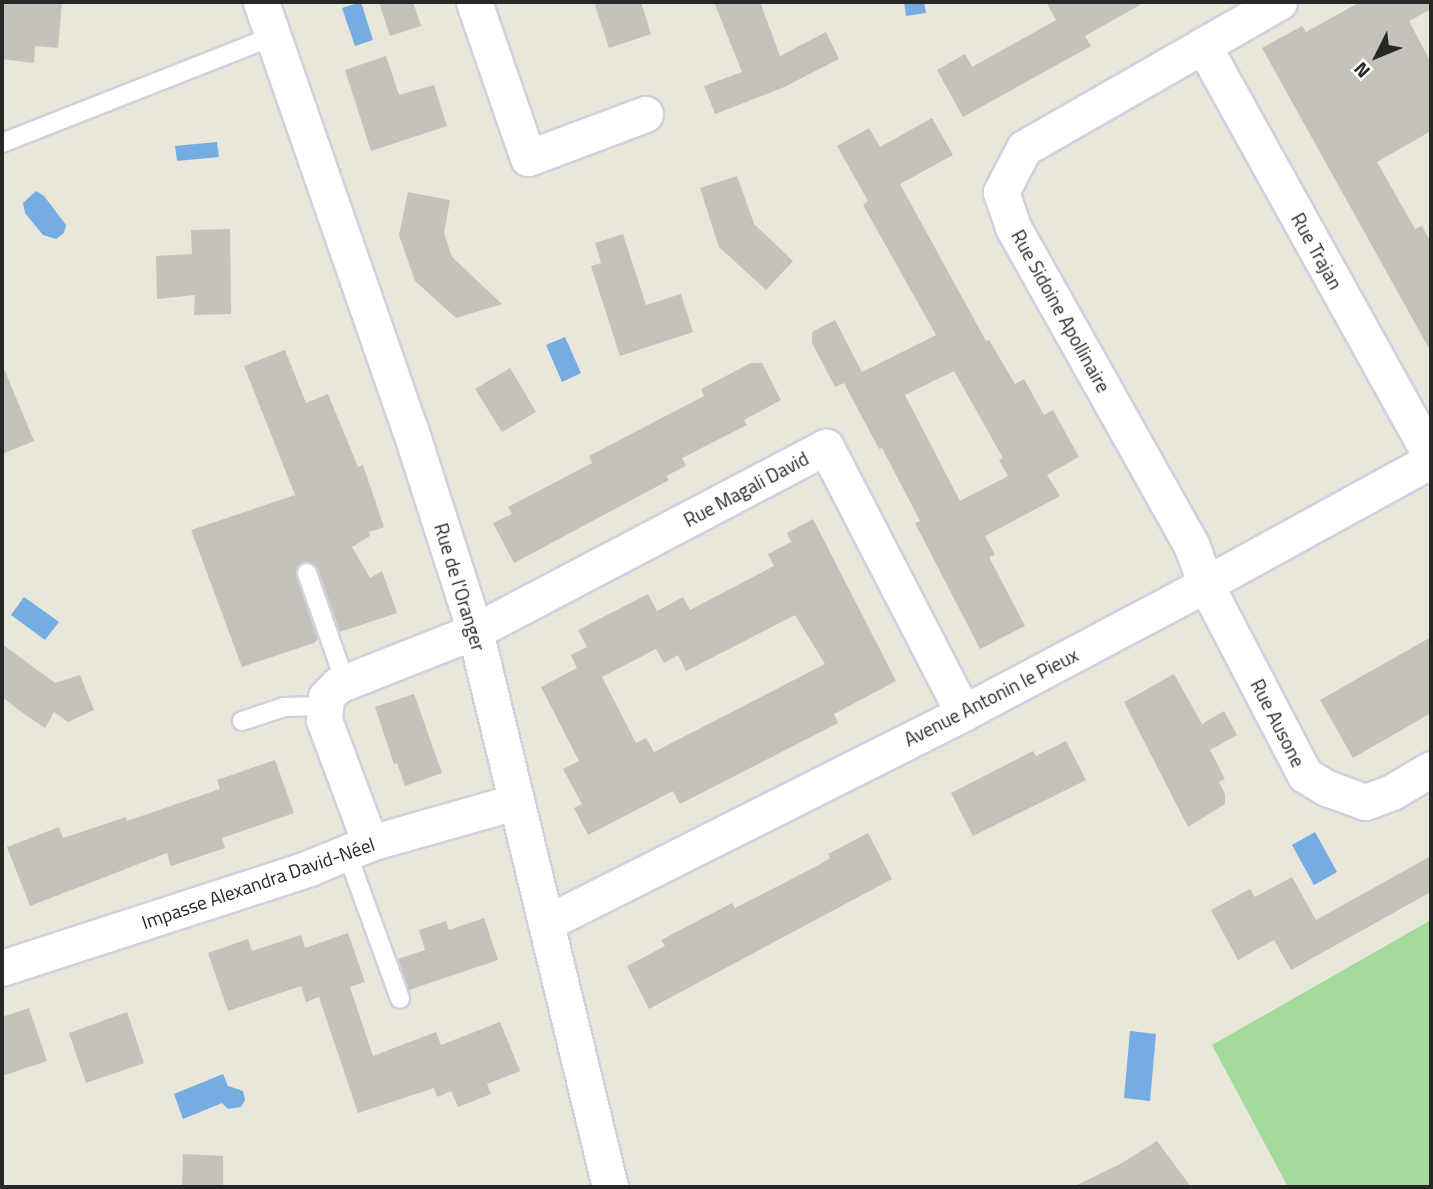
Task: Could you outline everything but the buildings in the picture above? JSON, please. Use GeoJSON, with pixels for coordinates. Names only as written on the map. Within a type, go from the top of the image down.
{"type":"FeatureCollection","features":[{"type":"Feature","properties":{"kind":"street","name":"Rue de l'Oranger"},"geometry":{"type":"LineString","coordinates":[[261,2],[410,429],[475,631],[610,1187]]}},
{"type":"Feature","properties":{"kind":"street"},"geometry":{"type":"LineString","coordinates":[[474,2],[528,158],[645,114]]}},
{"type":"Feature","properties":{"kind":"street","name":"Rue Sidoine Apollinaire"},"geometry":{"type":"LineString","coordinates":[[1206,584],[1191,544],[1014,229],[1001,192],[1024,148],[1203,45],[1237,12],[1279,2]]}},
{"type":"Feature","properties":{"kind":"street","name":"Rue Trajan"},"geometry":{"type":"LineString","coordinates":[[1203,45],[1431,458]]}},
{"type":"Feature","properties":{"kind":"street","name":"Rue Magali David"},"geometry":{"type":"LineString","coordinates":[[475,631],[826,447],[963,713]]}},
{"type":"Feature","properties":{"kind":"street","name":"Avenue Antonin le Pieux"},"geometry":{"type":"LineString","coordinates":[[546,923],[963,713],[1206,584],[1431,458]]}},
{"type":"Feature","properties":{"kind":"street","name":"Rue Ausone"},"geometry":{"type":"LineString","coordinates":[[1206,584],[1305,775],[1327,788],[1365,802],[1392,792],[1431,769]]}},
{"type":"Feature","properties":{"kind":"street"},"geometry":{"type":"LineString","coordinates":[[359,848],[324,720],[335,694],[475,631]]}},
{"type":"Feature","properties":{"kind":"street","name":"Impasse Alexandra David-Néel"},"geometry":{"type":"LineString","coordinates":[[2,968],[359,848],[515,802]]}},
{"type":"Feature","properties":{"kind":"lane"},"geometry":{"type":"LineString","coordinates":[[2,143],[273,36]]}},
{"type":"Feature","properties":{"kind":"lane"},"geometry":{"type":"LineString","coordinates":[[242,721],[335,694],[307,573]]}},
{"type":"Feature","properties":{"kind":"lane"},"geometry":{"type":"LineString","coordinates":[[359,848],[400,999]]}},
{"type":"Feature","properties":{"kind":"green space"},"geometry":{"type":"Polygon","coordinates":[[[1431,920],[1431,1187],[1288,1187],[1212,1045],[1431,920]]]}},
{"type":"Feature","properties":{"kind":"water"},"geometry":{"type":"Polygon","coordinates":[[[361,2],[373,40],[355,46],[342,8],[361,2]]]}},
{"type":"Feature","properties":{"kind":"water"},"geometry":{"type":"Polygon","coordinates":[[[904,2],[924,2],[926,13],[906,16],[904,2]]]}},
{"type":"Feature","properties":{"kind":"water"},"geometry":{"type":"Polygon","coordinates":[[[217,142],[219,157],[177,161],[175,146],[217,142]]]}},
{"type":"Feature","properties":{"kind":"water"},"geometry":{"type":"Polygon","coordinates":[[[36,191],[44,196],[66,225],[64,233],[56,239],[43,235],[25,213],[23,203],[36,191]]]}},
{"type":"Feature","properties":{"kind":"water"},"geometry":{"type":"Polygon","coordinates":[[[565,337],[581,373],[562,382],[546,345],[565,337]]]}},
{"type":"Feature","properties":{"kind":"water"},"geometry":{"type":"Polygon","coordinates":[[[24,597],[59,622],[45,640],[11,615],[24,597]]]}},
{"type":"Feature","properties":{"kind":"water"},"geometry":{"type":"Polygon","coordinates":[[[1315,832],[1337,872],[1314,885],[1292,845],[1315,832]]]}},
{"type":"Feature","properties":{"kind":"water"},"geometry":{"type":"Polygon","coordinates":[[[1130,1031],[1156,1034],[1150,1101],[1124,1098],[1130,1031]]]}},
{"type":"Feature","properties":{"kind":"water"},"geometry":{"type":"Polygon","coordinates":[[[223,1074],[228,1086],[243,1091],[245,1100],[241,1107],[228,1109],[222,1103],[183,1119],[174,1094],[223,1074]]]}}]}
